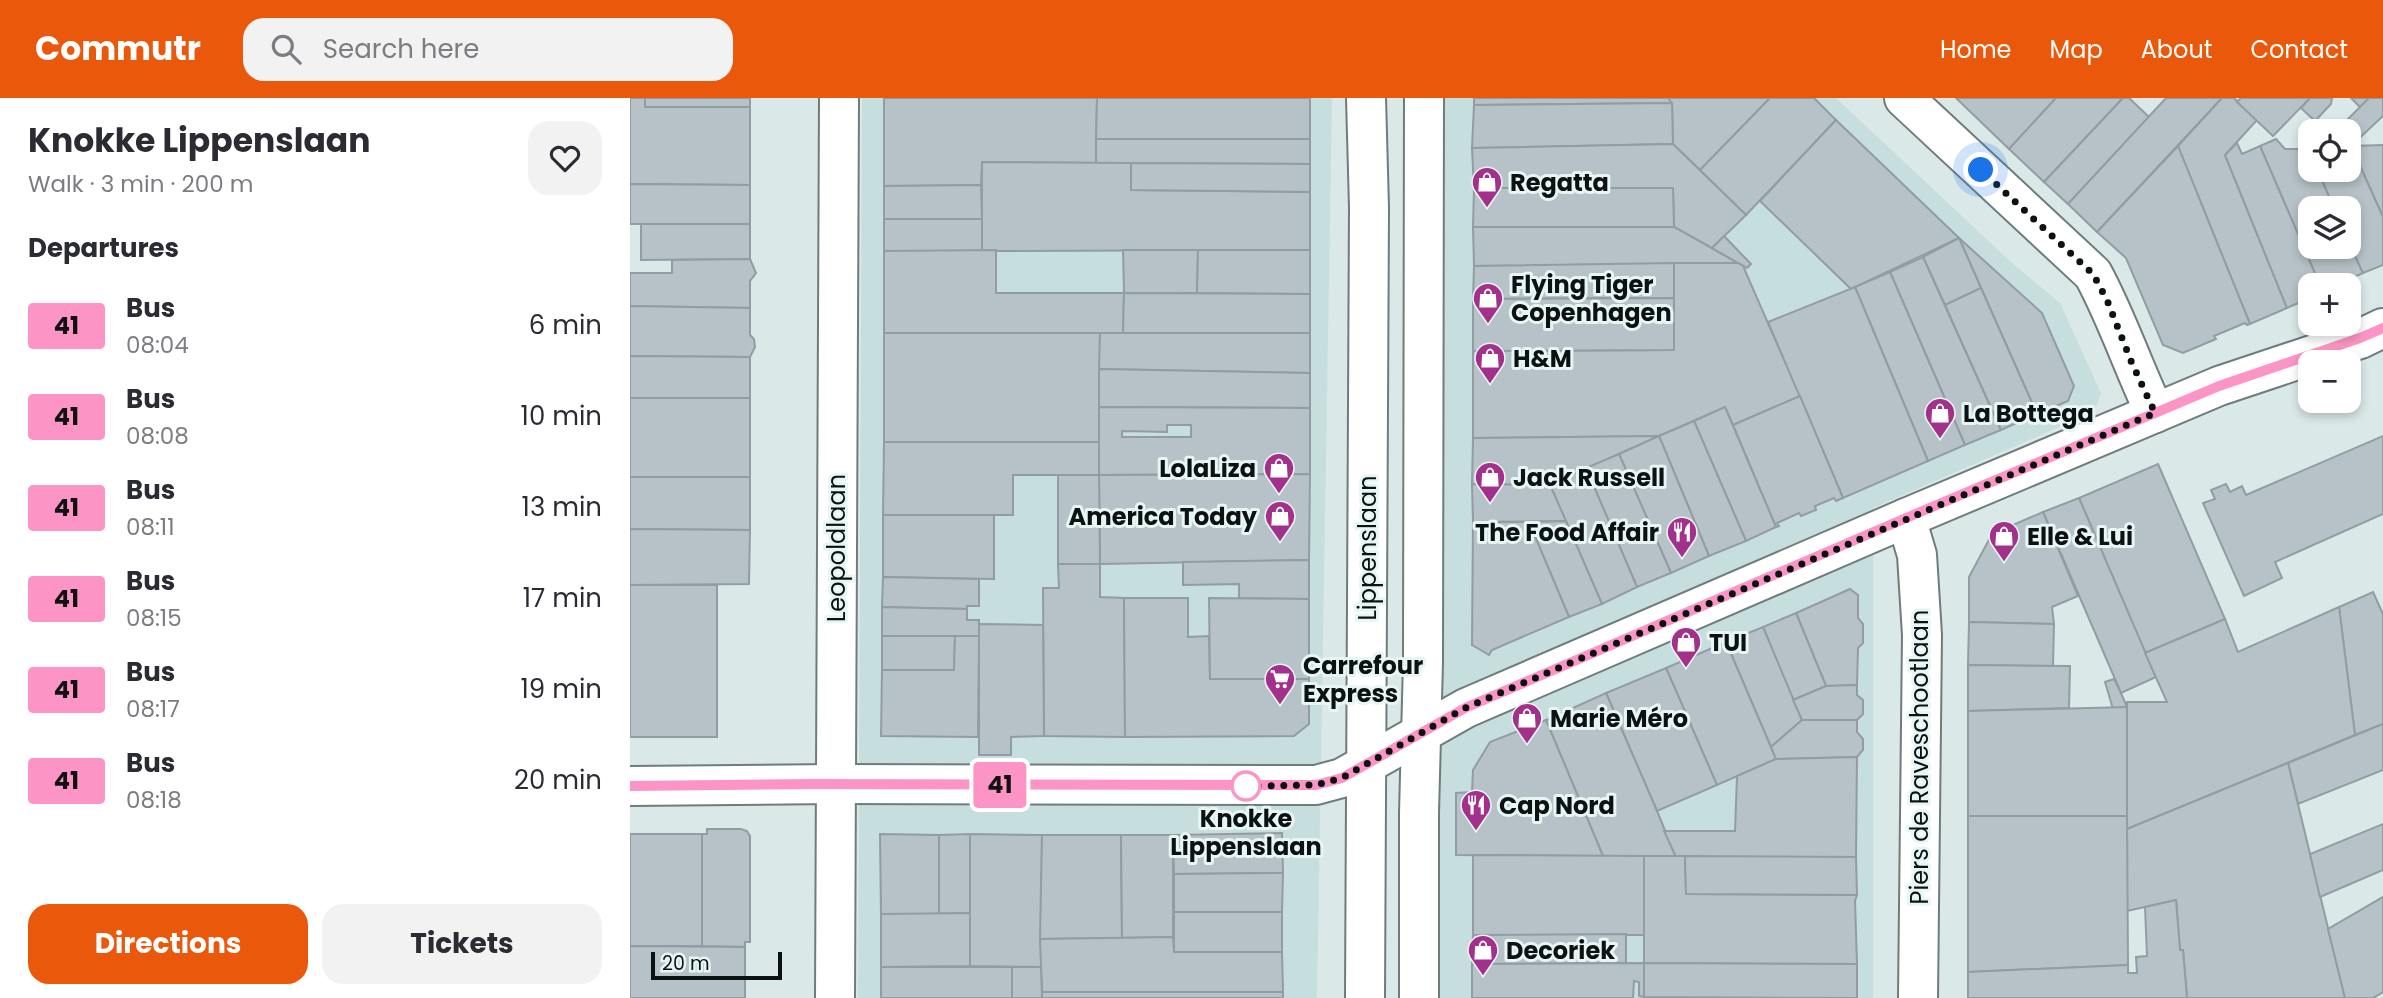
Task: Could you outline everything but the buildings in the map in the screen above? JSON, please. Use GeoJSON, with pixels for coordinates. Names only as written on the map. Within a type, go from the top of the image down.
{"type":"FeatureCollection","features":[{"type":"Feature","properties":{"kind":"street","name":"Leopoldlaan"},"geometry":{"type":"LineString","coordinates":[[835,998],[839,98]]}},
{"type":"Feature","properties":{"kind":"street","name":"Lippenslaan"},"geometry":{"type":"LineString","coordinates":[[1366,98],[1369,196],[1366,998]]}},
{"type":"Feature","properties":{"kind":"street"},"geometry":{"type":"LineString","coordinates":[[1419,998],[1424,98]]}},
{"type":"Feature","properties":{"kind":"street"},"geometry":{"type":"LineString","coordinates":[[1904,98],[2093,274],[2107,300],[2155,413]]}},
{"type":"Feature","properties":{"kind":"street"},"geometry":{"type":"LineString","coordinates":[[630,786],[1316,785],[1342,778],[1465,708],[1906,518],[2219,386],[2383,328]]}},
{"type":"Feature","properties":{"kind":"street","name":"Piers de Raveschootlaan"},"geometry":{"type":"LineString","coordinates":[[1906,518],[1917,555],[1922,635],[1918,998]]}},
{"type":"Feature","properties":{"kind":"shaded area"},"geometry":{"type":"Polygon","coordinates":[[[862,98],[1332,98],[1317,998],[858,998],[862,98]]]}},
{"type":"Feature","properties":{"kind":"shaded area"},"geometry":{"type":"Polygon","coordinates":[[[1442,98],[1836,98],[2013,264],[2060,303],[2101,393],[2094,412],[1873,508],[1873,998],[1438,998],[1442,98]]]}},
{"type":"Feature","properties":{"kind":"bus line","name":"41"},"geometry":{"type":"LineString","coordinates":[[630,786],[1316,785],[1342,778],[1465,708],[1906,518],[2219,386],[2383,328]]}},
{"type":"Feature","properties":{"kind":"place","name":"Regatta"},"geometry":{"type":"Point","coordinates":[1487,209]}},
{"type":"Feature","properties":{"kind":"place","name":"Flying Tiger Copenhagen"},"geometry":{"type":"Point","coordinates":[1488,325]}},
{"type":"Feature","properties":{"kind":"place","name":"H&M"},"geometry":{"type":"Point","coordinates":[1490,385]}},
{"type":"Feature","properties":{"kind":"place","name":"La Bottega"},"geometry":{"type":"Point","coordinates":[1940,440]}},
{"type":"Feature","properties":{"kind":"place","name":"LolaLiza"},"geometry":{"type":"Point","coordinates":[1279,495]}},
{"type":"Feature","properties":{"kind":"place","name":"Jack Russell"},"geometry":{"type":"Point","coordinates":[1490,504]}},
{"type":"Feature","properties":{"kind":"place","name":"America Today"},"geometry":{"type":"Point","coordinates":[1280,543]}},
{"type":"Feature","properties":{"kind":"place","name":"The Food Affair"},"geometry":{"type":"Point","coordinates":[1682,559]}},
{"type":"Feature","properties":{"kind":"place","name":"Elle & Lui"},"geometry":{"type":"Point","coordinates":[2004,563]}},
{"type":"Feature","properties":{"kind":"place","name":"TUI"},"geometry":{"type":"Point","coordinates":[1686,669]}},
{"type":"Feature","properties":{"kind":"place","name":"Carrefour Express"},"geometry":{"type":"Point","coordinates":[1280,706]}},
{"type":"Feature","properties":{"kind":"place","name":"Marie Méro"},"geometry":{"type":"Point","coordinates":[1527,745]}},
{"type":"Feature","properties":{"kind":"place","name":"Knokke Lippenslaan"},"geometry":{"type":"Point","coordinates":[1246,786]}},
{"type":"Feature","properties":{"kind":"place","name":"Cap Nord"},"geometry":{"type":"Point","coordinates":[1476,832]}},
{"type":"Feature","properties":{"kind":"place","name":"Decoriek"},"geometry":{"type":"Point","coordinates":[1483,977]}},
{"type":"Feature","properties":{"kind":"route"},"geometry":{"type":"LineString","coordinates":[[1246,786],[1316,785],[1342,778],[1465,708],[2155,413],[2107,300],[2093,274],[1981,170]]}}]}
